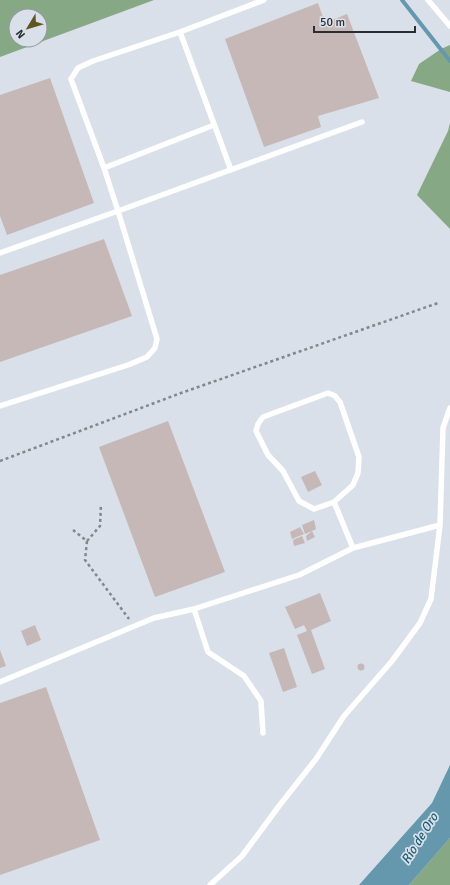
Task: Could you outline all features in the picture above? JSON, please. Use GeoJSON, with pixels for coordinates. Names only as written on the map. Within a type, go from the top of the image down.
{"type":"FeatureCollection","features":[{"type":"Feature","properties":{"kind":"lane"},"geometry":{"type":"LineString","coordinates":[[0,406],[128,365],[147,357],[156,348],[157,339],[104,168],[71,78],[73,73],[78,68],[93,61],[180,32],[264,0]]}},
{"type":"Feature","properties":{"kind":"lane"},"geometry":{"type":"LineString","coordinates":[[428,0],[450,26]]}},
{"type":"Feature","properties":{"kind":"lane"},"geometry":{"type":"LineString","coordinates":[[180,32],[231,170]]}},
{"type":"Feature","properties":{"kind":"lane"},"geometry":{"type":"LineString","coordinates":[[0,253],[362,122]]}},
{"type":"Feature","properties":{"kind":"lane"},"geometry":{"type":"LineString","coordinates":[[104,168],[214,125]]}},
{"type":"Feature","properties":{"kind":"lane"},"geometry":{"type":"LineString","coordinates":[[328,393],[335,396],[340,402],[359,457],[359,462],[358,473],[353,485],[334,502],[314,509],[299,501],[283,471],[268,455],[256,431],[258,424],[263,417],[328,393]]}},
{"type":"Feature","properties":{"kind":"lane"},"geometry":{"type":"LineString","coordinates":[[210,885],[242,856],[316,759],[344,716],[392,661],[420,623],[431,599],[440,525],[443,428],[450,408]]}},
{"type":"Feature","properties":{"kind":"lane"},"geometry":{"type":"LineString","coordinates":[[334,502],[353,548]]}},
{"type":"Feature","properties":{"kind":"lane"},"geometry":{"type":"LineString","coordinates":[[0,682],[154,618],[194,609],[299,575],[353,548],[440,525]]}},
{"type":"Feature","properties":{"kind":"lane"},"geometry":{"type":"LineString","coordinates":[[194,609],[208,652],[244,676],[261,701],[263,733]]}},
{"type":"Feature","properties":{"kind":"path"},"geometry":{"type":"LineString","coordinates":[[0,461],[181,393],[438,303]]}},
{"type":"Feature","properties":{"kind":"path"},"geometry":{"type":"LineString","coordinates":[[101,504],[100,526],[87,541],[85,560],[134,626]]}},
{"type":"Feature","properties":{"kind":"path"},"geometry":{"type":"LineString","coordinates":[[73,530],[87,541]]}},
{"type":"Feature","properties":{"kind":"green space"},"geometry":{"type":"Polygon","coordinates":[[[0,0],[154,0],[48,39],[48,8],[8,8],[8,48],[24,48],[0,57],[0,0]]]}},
{"type":"Feature","properties":{"kind":"green space"},"geometry":{"type":"Polygon","coordinates":[[[450,45],[450,92],[411,81],[419,64],[441,49],[450,45]]]}},
{"type":"Feature","properties":{"kind":"green space"},"geometry":{"type":"Polygon","coordinates":[[[450,123],[450,229],[417,195],[448,131],[450,123]]]}},
{"type":"Feature","properties":{"kind":"green space"},"geometry":{"type":"Polygon","coordinates":[[[450,838],[450,885],[409,885],[450,838]]]}},
{"type":"Feature","properties":{"kind":"water","name":"Río de Oro"},"geometry":{"type":"Polygon","coordinates":[[[450,765],[450,838],[409,885],[359,885],[432,803],[450,765]]]}},
{"type":"Feature","properties":{"kind":"building"},"geometry":{"type":"Polygon","coordinates":[[[318,3],[325,23],[347,14],[379,98],[318,116],[321,127],[264,147],[225,39],[318,3]]]}},
{"type":"Feature","properties":{"kind":"building"},"geometry":{"type":"Polygon","coordinates":[[[50,78],[94,203],[7,235],[0,216],[0,95],[50,78]]]}},
{"type":"Feature","properties":{"kind":"building"},"geometry":{"type":"Polygon","coordinates":[[[104,239],[132,316],[0,362],[0,275],[104,239]]]}},
{"type":"Feature","properties":{"kind":"building"},"geometry":{"type":"Polygon","coordinates":[[[168,421],[225,572],[155,597],[99,447],[168,421]]]}},
{"type":"Feature","properties":{"kind":"building"},"geometry":{"type":"Polygon","coordinates":[[[315,471],[322,485],[308,492],[301,477],[315,471]]]}},
{"type":"Feature","properties":{"kind":"building"},"geometry":{"type":"Polygon","coordinates":[[[314,520],[316,529],[305,534],[302,525],[314,520]]]}},
{"type":"Feature","properties":{"kind":"building"},"geometry":{"type":"Polygon","coordinates":[[[300,527],[304,534],[292,539],[290,532],[300,527]]]}},
{"type":"Feature","properties":{"kind":"building"},"geometry":{"type":"Polygon","coordinates":[[[312,531],[315,537],[307,541],[306,536],[312,531]]]}},
{"type":"Feature","properties":{"kind":"building"},"geometry":{"type":"Polygon","coordinates":[[[302,536],[305,543],[294,546],[293,540],[302,536]]]}},
{"type":"Feature","properties":{"kind":"building"},"geometry":{"type":"Polygon","coordinates":[[[320,593],[331,621],[311,630],[325,669],[312,674],[297,635],[307,631],[304,625],[295,629],[285,607],[320,593]]]}},
{"type":"Feature","properties":{"kind":"building"},"geometry":{"type":"Polygon","coordinates":[[[35,625],[41,640],[27,646],[21,631],[35,625]]]}},
{"type":"Feature","properties":{"kind":"building"},"geometry":{"type":"Polygon","coordinates":[[[284,648],[297,687],[283,692],[269,653],[284,648]]]}},
{"type":"Feature","properties":{"kind":"building"},"geometry":{"type":"Polygon","coordinates":[[[0,650],[6,666],[0,668],[0,650]]]}},
{"type":"Feature","properties":{"kind":"building"},"geometry":{"type":"Polygon","coordinates":[[[361,663],[364,664],[364,670],[361,671],[358,670],[357,667],[358,664],[361,663]]]}},
{"type":"Feature","properties":{"kind":"building"},"geometry":{"type":"Polygon","coordinates":[[[46,687],[100,840],[0,875],[0,703],[46,687]]]}},
{"type":"Feature","properties":{"kind":"waterway"},"geometry":{"type":"LineString","coordinates":[[402,0],[450,61]]}}]}
